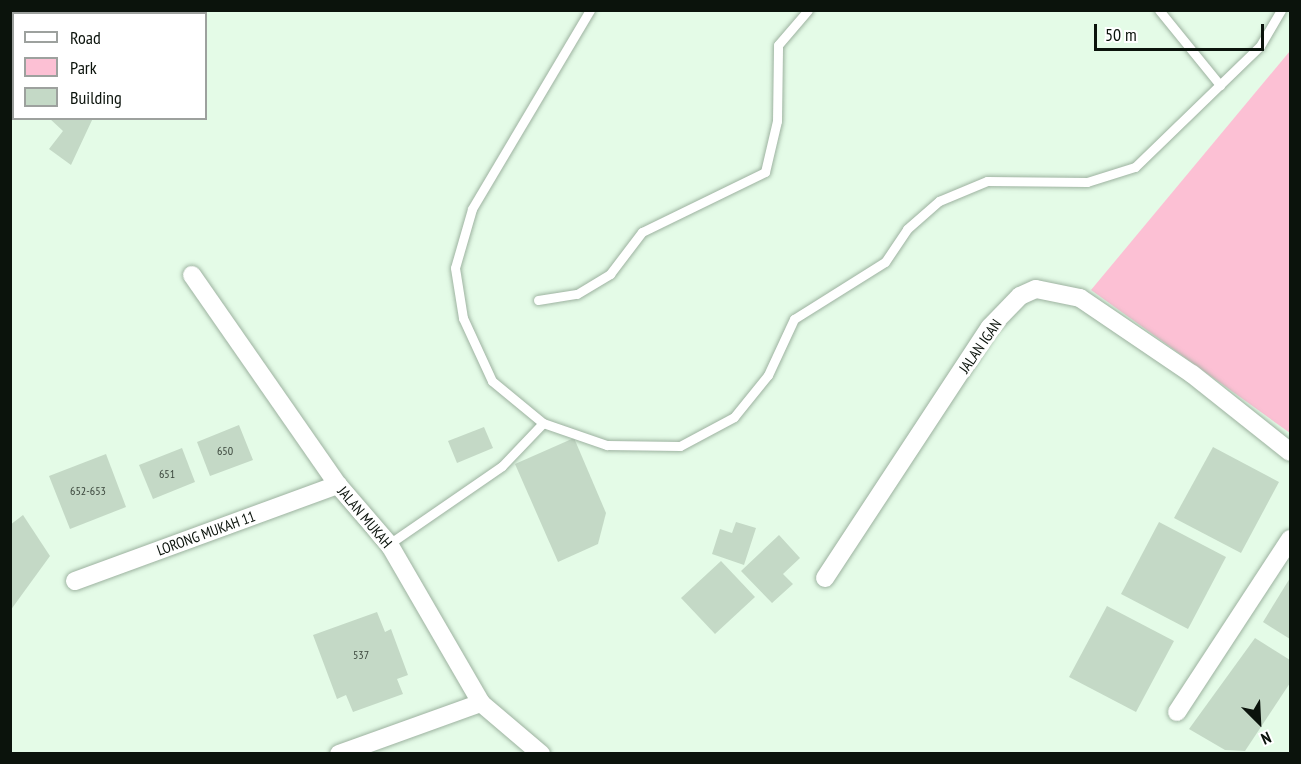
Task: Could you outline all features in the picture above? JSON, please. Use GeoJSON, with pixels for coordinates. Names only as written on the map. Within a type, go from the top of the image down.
{"type":"FeatureCollection","features":[{"type":"Feature","properties":{"kind":"street","name":"JALAN MUKAH"},"geometry":{"type":"LineString","coordinates":[[192,275],[338,485],[389,544],[481,703],[541,753]]}},
{"type":"Feature","properties":{"kind":"street","name":"JALAN IGAN"},"geometry":{"type":"LineString","coordinates":[[825,578],[990,327],[1020,296],[1036,289],[1080,298],[1192,374],[1290,452]]}},
{"type":"Feature","properties":{"kind":"street","name":"LORONG MUKAH 11"},"geometry":{"type":"LineString","coordinates":[[75,580],[338,485]]}},
{"type":"Feature","properties":{"kind":"street"},"geometry":{"type":"LineString","coordinates":[[1177,712],[1290,539]]}},
{"type":"Feature","properties":{"kind":"street"},"geometry":{"type":"LineString","coordinates":[[339,753],[481,703]]}},
{"type":"Feature","properties":{"kind":"lane"},"geometry":{"type":"LineString","coordinates":[[590,10],[472,208],[455,268],[463,318],[492,381],[543,423],[607,445],[680,446],[734,417],[768,375],[794,319],[885,262],[907,229],[939,201],[987,181],[1087,182],[1135,167],[1260,46],[1281,10]]}},
{"type":"Feature","properties":{"kind":"lane"},"geometry":{"type":"LineString","coordinates":[[538,300],[578,294],[610,274],[642,232],[765,172],[777,121],[778,45],[808,10]]}},
{"type":"Feature","properties":{"kind":"lane"},"geometry":{"type":"LineString","coordinates":[[1159,10],[1220,85]]}},
{"type":"Feature","properties":{"kind":"lane"},"geometry":{"type":"LineString","coordinates":[[389,544],[502,466],[543,423]]}},
{"type":"Feature","properties":{"kind":"green space"},"geometry":{"type":"Polygon","coordinates":[[[1290,51],[1290,433],[1091,290],[1290,51]]]}},
{"type":"Feature","properties":{"kind":"building"},"geometry":{"type":"Polygon","coordinates":[[[113,10],[140,10],[126,12],[112,12],[113,10]]]}},
{"type":"Feature","properties":{"kind":"building"},"geometry":{"type":"Polygon","coordinates":[[[51,120],[92,120],[71,165],[49,149],[63,131],[51,120]]]}},
{"type":"Feature","properties":{"kind":"building"},"geometry":{"type":"Polygon","coordinates":[[[239,425],[253,460],[210,476],[197,442],[239,425]]]}},
{"type":"Feature","properties":{"kind":"building"},"geometry":{"type":"Polygon","coordinates":[[[484,427],[493,448],[457,463],[448,441],[484,427]]]}},
{"type":"Feature","properties":{"kind":"building"},"geometry":{"type":"Polygon","coordinates":[[[574,438],[606,513],[598,544],[558,562],[515,464],[574,438]]]}},
{"type":"Feature","properties":{"kind":"building"},"geometry":{"type":"Polygon","coordinates":[[[1213,447],[1279,482],[1241,553],[1174,518],[1213,447]]]}},
{"type":"Feature","properties":{"kind":"building"},"geometry":{"type":"Polygon","coordinates":[[[182,448],[195,482],[153,499],[139,465],[182,448]]]}},
{"type":"Feature","properties":{"kind":"building"},"geometry":{"type":"Polygon","coordinates":[[[106,454],[126,507],[70,529],[49,476],[106,454]]]}},
{"type":"Feature","properties":{"kind":"building"},"geometry":{"type":"Polygon","coordinates":[[[23,515],[50,556],[10,611],[10,525],[23,515]]]}},
{"type":"Feature","properties":{"kind":"building"},"geometry":{"type":"Polygon","coordinates":[[[736,522],[756,528],[744,565],[712,554],[720,529],[732,533],[736,522]]]}},
{"type":"Feature","properties":{"kind":"building"},"geometry":{"type":"Polygon","coordinates":[[[1159,522],[1226,557],[1188,629],[1121,594],[1159,522]]]}},
{"type":"Feature","properties":{"kind":"building"},"geometry":{"type":"Polygon","coordinates":[[[779,535],[800,558],[783,574],[793,584],[772,603],[741,571],[779,535]]]}},
{"type":"Feature","properties":{"kind":"building"},"geometry":{"type":"Polygon","coordinates":[[[721,561],[755,597],[715,634],[681,598],[721,561]]]}},
{"type":"Feature","properties":{"kind":"building"},"geometry":{"type":"Polygon","coordinates":[[[1290,578],[1290,639],[1263,622],[1290,578]]]}},
{"type":"Feature","properties":{"kind":"building"},"geometry":{"type":"Polygon","coordinates":[[[1107,606],[1174,641],[1136,712],[1069,677],[1107,606]]]}},
{"type":"Feature","properties":{"kind":"building"},"geometry":{"type":"Polygon","coordinates":[[[377,612],[385,632],[391,629],[408,675],[397,679],[403,694],[353,712],[346,695],[337,699],[313,635],[377,612]]]}},
{"type":"Feature","properties":{"kind":"building"},"geometry":{"type":"Polygon","coordinates":[[[1255,638],[1290,660],[1290,683],[1245,751],[1225,750],[1189,729],[1255,638]]]}}]}
